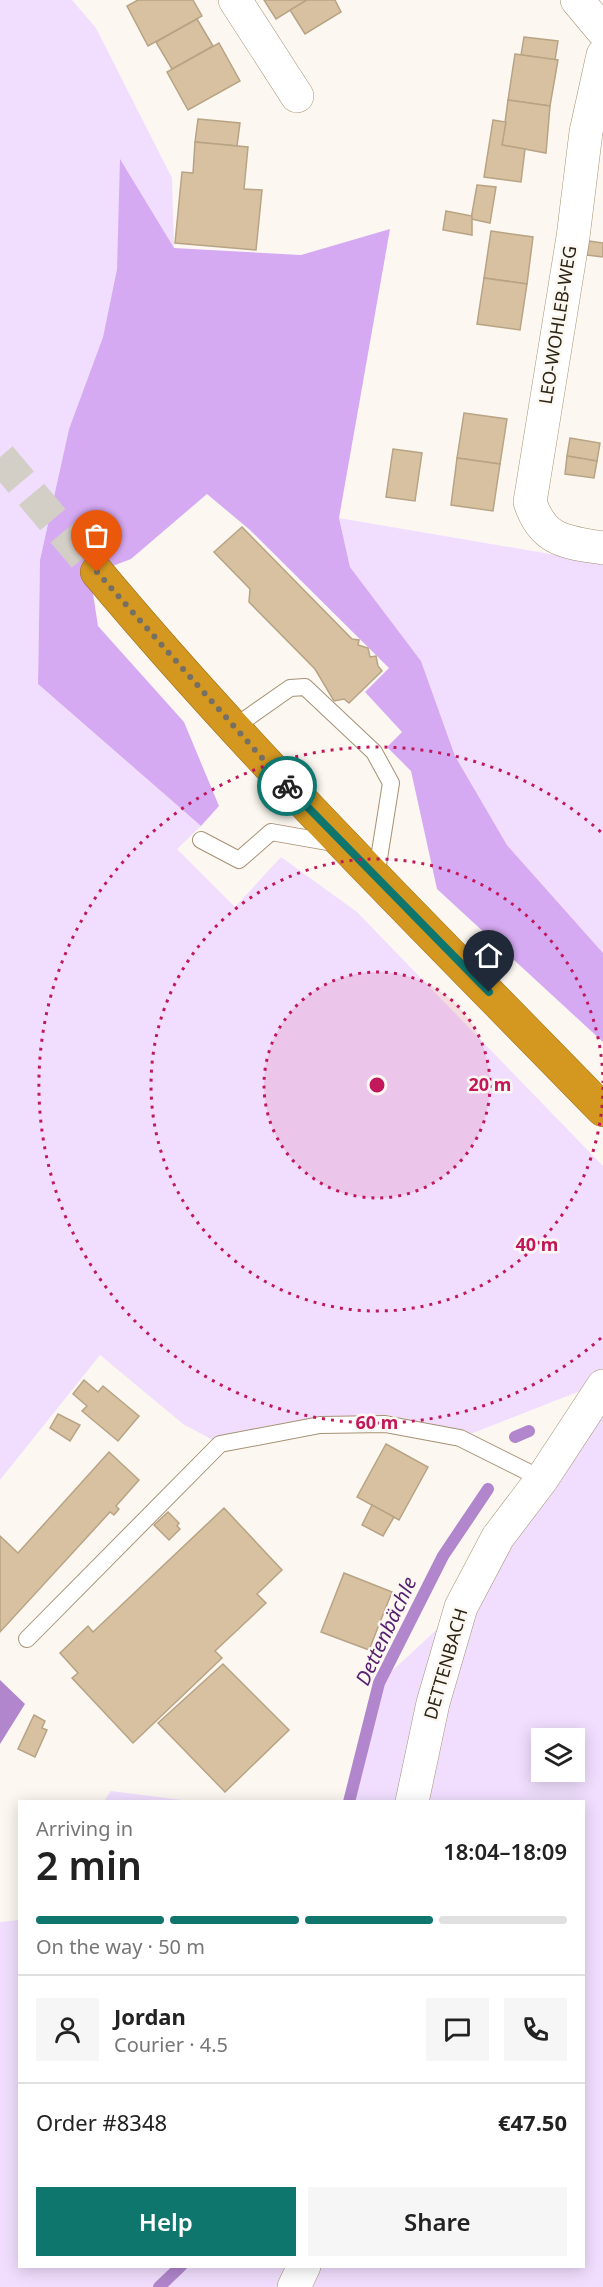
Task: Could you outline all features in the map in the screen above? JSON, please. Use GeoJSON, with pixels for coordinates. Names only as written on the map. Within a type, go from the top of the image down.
{"type":"FeatureCollection","features":[{"type":"Feature","properties":{"kind":"highway"},"geometry":{"type":"LineString","coordinates":[[97,572],[233,728],[603,1110]]}},
{"type":"Feature","properties":{"kind":"street"},"geometry":{"type":"LineString","coordinates":[[235,0],[297,96]]}},
{"type":"Feature","properties":{"kind":"street"},"geometry":{"type":"LineString","coordinates":[[577,0],[603,31]]}},
{"type":"Feature","properties":{"kind":"street","name":"LEO-WOHLEB-WEG"},"geometry":{"type":"LineString","coordinates":[[603,55],[586,132],[573,237],[530,502],[535,516],[558,540],[603,548]]}},
{"type":"Feature","properties":{"kind":"street","name":"DETTENBACH"},"geometry":{"type":"LineString","coordinates":[[412,1800],[433,1703],[461,1607],[498,1537],[542,1479],[562,1445],[603,1386]]}},
{"type":"Feature","properties":{"kind":"street"},"geometry":{"type":"LineString","coordinates":[[294,2287],[303,2268]]}},
{"type":"Feature","properties":{"kind":"lane"},"geometry":{"type":"LineString","coordinates":[[233,728],[290,688],[305,687],[374,752],[391,783],[376,877]]}},
{"type":"Feature","properties":{"kind":"lane"},"geometry":{"type":"LineString","coordinates":[[201,840],[239,860],[271,832],[345,846]]}},
{"type":"Feature","properties":{"kind":"lane"},"geometry":{"type":"LineString","coordinates":[[27,1639],[220,1444],[320,1425],[385,1424],[460,1438],[542,1479]]}},
{"type":"Feature","properties":{"kind":"shaded area"},"geometry":{"type":"Polygon","coordinates":[[[0,0],[72,0],[96,28],[172,178],[174,248],[117,269],[103,337],[69,429],[40,560],[38,684],[201,826],[177,849],[235,907],[281,857],[357,912],[603,1166],[603,1382],[460,1438],[385,1424],[220,1444],[183,1424],[100,1355],[0,1480],[0,0]]]}},
{"type":"Feature","properties":{"kind":"shaded area"},"geometry":{"type":"Polygon","coordinates":[[[120,159],[174,248],[301,255],[390,229],[339,518],[350,567],[421,661],[455,756],[507,845],[603,953],[603,1042],[437,889],[411,771],[387,747],[402,732],[365,692],[389,668],[250,530],[207,494],[131,559],[97,572],[92,587],[98,626],[184,722],[219,806],[201,826],[38,684],[40,560],[69,429],[103,337],[117,269],[120,159]]]}},
{"type":"Feature","properties":{"kind":"shaded area"},"geometry":{"type":"Polygon","coordinates":[[[339,518],[603,563],[603,953],[507,845],[455,756],[421,661],[350,567],[339,518]]]}},
{"type":"Feature","properties":{"kind":"shaded area"},"geometry":{"type":"Polygon","coordinates":[[[603,1386],[603,2287],[0,2287],[0,1922],[18,1920],[18,2268],[585,2268],[585,1800],[349,1800],[379,1683],[461,1607],[603,1386]]]}},
{"type":"Feature","properties":{"kind":"shaded area"},"geometry":{"type":"Polygon","coordinates":[[[0,1680],[25,1704],[0,1744],[0,1680]]]}},
{"type":"Feature","properties":{"kind":"shaded area"},"geometry":{"type":"Polygon","coordinates":[[[111,1791],[182,1800],[105,1800],[111,1791]]]}},
{"type":"Feature","properties":{"kind":"building"},"geometry":{"type":"Polygon","coordinates":[[[138,0],[193,0],[202,16],[148,46],[127,6],[138,0]]]}},
{"type":"Feature","properties":{"kind":"building"},"geometry":{"type":"Polygon","coordinates":[[[264,0],[307,0],[276,19],[264,0]]]}},
{"type":"Feature","properties":{"kind":"building"},"geometry":{"type":"Polygon","coordinates":[[[307,0],[335,0],[341,12],[305,34],[290,10],[307,0]]]}},
{"type":"Feature","properties":{"kind":"building"},"geometry":{"type":"Polygon","coordinates":[[[197,19],[213,46],[172,69],[156,42],[197,19]]]}},
{"type":"Feature","properties":{"kind":"building"},"geometry":{"type":"Polygon","coordinates":[[[524,37],[558,41],[555,60],[521,55],[524,37]]]}},
{"type":"Feature","properties":{"kind":"building"},"geometry":{"type":"Polygon","coordinates":[[[219,43],[240,81],[188,110],[167,72],[219,43]]]}},
{"type":"Feature","properties":{"kind":"building"},"geometry":{"type":"Polygon","coordinates":[[[515,54],[558,60],[550,106],[508,100],[515,54]]]}},
{"type":"Feature","properties":{"kind":"building"},"geometry":{"type":"Polygon","coordinates":[[[508,100],[550,106],[546,153],[502,145],[508,100]]]}},
{"type":"Feature","properties":{"kind":"building"},"geometry":{"type":"Polygon","coordinates":[[[198,119],[240,123],[237,146],[195,142],[198,119]]]}},
{"type":"Feature","properties":{"kind":"building"},"geometry":{"type":"Polygon","coordinates":[[[493,120],[506,122],[502,145],[525,149],[521,182],[484,177],[493,120]]]}},
{"type":"Feature","properties":{"kind":"building"},"geometry":{"type":"Polygon","coordinates":[[[195,142],[248,147],[244,189],[262,190],[256,250],[175,243],[182,172],[193,173],[195,142]]]}},
{"type":"Feature","properties":{"kind":"building"},"geometry":{"type":"Polygon","coordinates":[[[477,185],[496,187],[490,223],[471,219],[477,185]]]}},
{"type":"Feature","properties":{"kind":"building"},"geometry":{"type":"Polygon","coordinates":[[[446,211],[472,216],[472,235],[443,230],[446,211]]]}},
{"type":"Feature","properties":{"kind":"building"},"geometry":{"type":"Polygon","coordinates":[[[491,231],[533,237],[527,284],[484,278],[491,231]]]}},
{"type":"Feature","properties":{"kind":"building"},"geometry":{"type":"Polygon","coordinates":[[[589,241],[603,243],[603,257],[587,255],[589,241]]]}},
{"type":"Feature","properties":{"kind":"building"},"geometry":{"type":"Polygon","coordinates":[[[484,278],[527,284],[520,330],[477,324],[484,278]]]}},
{"type":"Feature","properties":{"kind":"building"},"geometry":{"type":"Polygon","coordinates":[[[464,413],[507,419],[500,464],[457,458],[464,413]]]}},
{"type":"Feature","properties":{"kind":"building"},"geometry":{"type":"Polygon","coordinates":[[[570,438],[600,443],[597,461],[567,456],[570,438]]]}},
{"type":"Feature","properties":{"kind":"building"},"geometry":{"type":"Polygon","coordinates":[[[393,449],[422,453],[415,501],[386,497],[393,449]]]}},
{"type":"Feature","properties":{"kind":"building"},"geometry":{"type":"Polygon","coordinates":[[[567,456],[597,461],[594,478],[565,474],[567,456]]]}},
{"type":"Feature","properties":{"kind":"building"},"geometry":{"type":"Polygon","coordinates":[[[457,458],[500,464],[493,511],[451,505],[457,458]]]}},
{"type":"Feature","properties":{"kind":"building"},"geometry":{"type":"Polygon","coordinates":[[[242,527],[352,639],[359,640],[358,645],[368,648],[370,657],[376,656],[378,666],[382,671],[349,703],[344,699],[334,701],[315,669],[249,602],[250,589],[214,552],[242,527]]]}},
{"type":"Feature","properties":{"kind":"building"},"geometry":{"type":"Polygon","coordinates":[[[84,1380],[98,1392],[103,1386],[139,1416],[118,1441],[82,1411],[87,1406],[73,1394],[84,1380]]]}},
{"type":"Feature","properties":{"kind":"building"},"geometry":{"type":"Polygon","coordinates":[[[58,1414],[80,1425],[70,1441],[50,1428],[58,1414]]]}},
{"type":"Feature","properties":{"kind":"building"},"geometry":{"type":"Polygon","coordinates":[[[386,1444],[428,1467],[399,1520],[357,1497],[386,1444]]]}},
{"type":"Feature","properties":{"kind":"building"},"geometry":{"type":"Polygon","coordinates":[[[109,1452],[139,1480],[116,1506],[119,1509],[114,1515],[110,1512],[0,1632],[0,1536],[18,1553],[109,1452]]]}},
{"type":"Feature","properties":{"kind":"building"},"geometry":{"type":"Polygon","coordinates":[[[372,1505],[394,1517],[383,1536],[362,1525],[372,1505]]]}},
{"type":"Feature","properties":{"kind":"building"},"geometry":{"type":"Polygon","coordinates":[[[224,1508],[282,1570],[257,1594],[266,1603],[215,1651],[222,1658],[133,1743],[72,1678],[78,1673],[60,1653],[88,1626],[93,1632],[224,1508]]]}},
{"type":"Feature","properties":{"kind":"building"},"geometry":{"type":"Polygon","coordinates":[[[168,1512],[179,1523],[177,1526],[180,1529],[169,1540],[154,1525],[168,1512]]]}},
{"type":"Feature","properties":{"kind":"building"},"geometry":{"type":"Polygon","coordinates":[[[344,1573],[392,1592],[369,1650],[321,1632],[344,1573]]]}},
{"type":"Feature","properties":{"kind":"building"},"geometry":{"type":"Polygon","coordinates":[[[223,1664],[289,1730],[225,1792],[158,1723],[223,1664]]]}},
{"type":"Feature","properties":{"kind":"building"},"geometry":{"type":"Polygon","coordinates":[[[34,1715],[45,1721],[42,1728],[47,1730],[35,1757],[18,1749],[34,1715]]]}},
{"type":"Feature","properties":{"kind":"waterway"},"geometry":{"type":"LineString","coordinates":[[515,1437],[529,1431]]}},
{"type":"Feature","properties":{"kind":"waterway","name":"Dettenbächle"},"geometry":{"type":"LineString","coordinates":[[350,1800],[379,1683],[443,1556],[488,1489]]}},
{"type":"Feature","properties":{"kind":"waterway","name":"Dettenbächle"},"geometry":{"type":"LineString","coordinates":[[159,2287],[179,2268]]}},
{"type":"Feature","properties":{"kind":"tunnel"},"geometry":{"type":"LineString","coordinates":[[0,457],[97,572]]}},
{"type":"Feature","properties":{"kind":"way so far"},"geometry":{"type":"LineString","coordinates":[[97,572],[233,728],[287,786]]}},
{"type":"Feature","properties":{"kind":"route"},"geometry":{"type":"LineString","coordinates":[[287,786],[489,992]]}}]}
